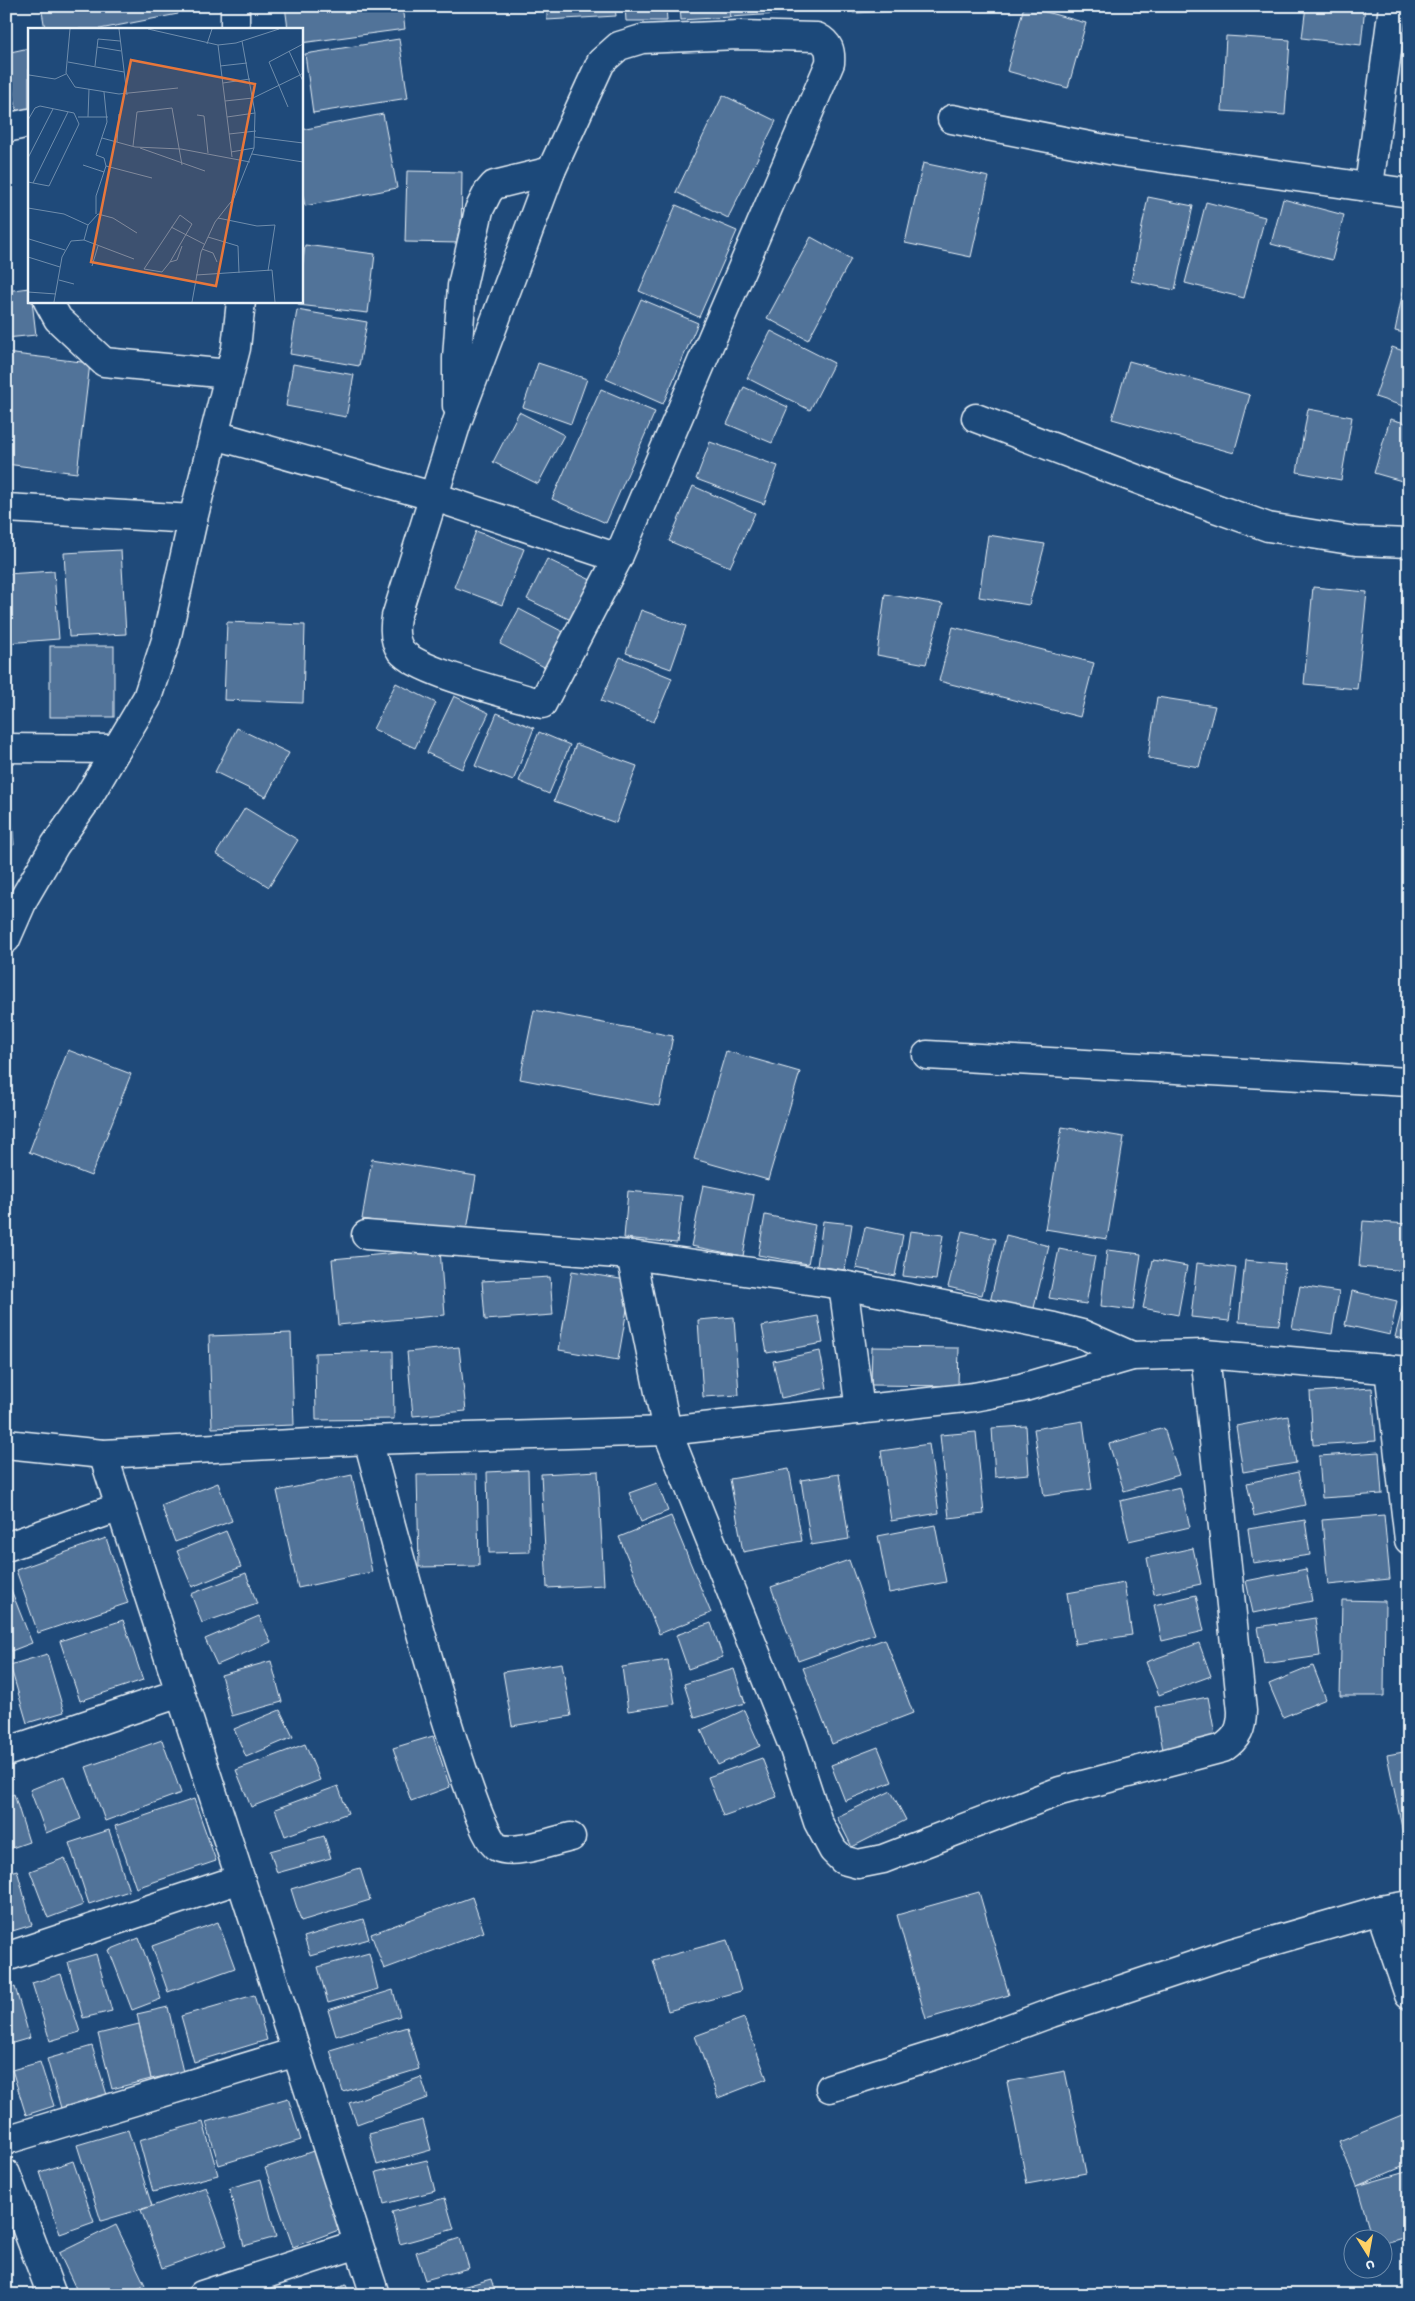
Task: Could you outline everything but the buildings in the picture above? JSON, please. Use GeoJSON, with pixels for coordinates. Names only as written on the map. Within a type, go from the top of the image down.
{"type":"FeatureCollection","features":[{"type":"Feature","properties":{"kind":"street"},"geometry":{"type":"LineString","coordinates":[[235,6],[235,28]]}},
{"type":"Feature","properties":{"kind":"street"},"geometry":{"type":"LineString","coordinates":[[1369,186],[1393,6]]}},
{"type":"Feature","properties":{"kind":"street"},"geometry":{"type":"LineString","coordinates":[[738,35],[807,36],[823,40],[830,50],[830,63],[826,74],[618,558],[542,704],[430,669],[402,652],[394,626],[432,496],[457,422],[551,171],[601,62],[619,46],[642,39],[738,35]]}},
{"type":"Feature","properties":{"kind":"street"},"geometry":{"type":"LineString","coordinates":[[952,118],[1120,152],[1409,193]]}},
{"type":"Feature","properties":{"kind":"street"},"geometry":{"type":"LineString","coordinates":[[6,128],[28,123]]}},
{"type":"Feature","properties":{"kind":"street"},"geometry":{"type":"LineString","coordinates":[[457,422],[457,358],[462,286],[480,210],[488,192],[494,186],[512,179],[551,171]]}},
{"type":"Feature","properties":{"kind":"street"},"geometry":{"type":"LineString","coordinates":[[49,302],[58,319],[104,362],[229,374]]}},
{"type":"Feature","properties":{"kind":"street"},"geometry":{"type":"LineString","coordinates":[[6,939],[24,898],[55,845],[86,801],[147,698],[166,640],[236,348],[241,302]]}},
{"type":"Feature","properties":{"kind":"street"},"geometry":{"type":"LineString","coordinates":[[976,418],[1176,494],[1268,526],[1356,541],[1409,543]]}},
{"type":"Feature","properties":{"kind":"street"},"geometry":{"type":"LineString","coordinates":[[215,435],[432,496],[618,558]]}},
{"type":"Feature","properties":{"kind":"street"},"geometry":{"type":"LineString","coordinates":[[6,508],[194,519]]}},
{"type":"Feature","properties":{"kind":"street"},"geometry":{"type":"LineString","coordinates":[[6,748],[117,749]]}},
{"type":"Feature","properties":{"kind":"street"},"geometry":{"type":"LineString","coordinates":[[927,1055],[1409,1082]]}},
{"type":"Feature","properties":{"kind":"street"},"geometry":{"type":"LineString","coordinates":[[366,1235],[631,1255],[843,1285],[1054,1326],[1082,1334],[1132,1356]]}},
{"type":"Feature","properties":{"kind":"street"},"geometry":{"type":"LineString","coordinates":[[631,1255],[668,1431],[793,1746],[818,1822],[833,1850],[843,1860],[858,1864],[870,1863],[964,1829],[1060,1791],[1223,1748],[1236,1737],[1240,1731],[1242,1711],[1205,1354]]}},
{"type":"Feature","properties":{"kind":"street"},"geometry":{"type":"LineString","coordinates":[[843,1285],[860,1410]]}},
{"type":"Feature","properties":{"kind":"street"},"geometry":{"type":"LineString","coordinates":[[6,1444],[103,1454],[368,1440],[668,1431],[974,1397],[1011,1390],[1132,1356],[1205,1354],[1399,1370],[1409,1540]]}},
{"type":"Feature","properties":{"kind":"street"},"geometry":{"type":"LineString","coordinates":[[368,1440],[443,1711],[489,1841],[503,1849],[522,1849],[570,1837]]}},
{"type":"Feature","properties":{"kind":"street"},"geometry":{"type":"LineString","coordinates":[[103,1454],[375,2295]]}},
{"type":"Feature","properties":{"kind":"street"},"geometry":{"type":"LineString","coordinates":[[6,1547],[120,1507]]}},
{"type":"Feature","properties":{"kind":"street"},"geometry":{"type":"LineString","coordinates":[[6,1752],[180,1693]]}},
{"type":"Feature","properties":{"kind":"street"},"geometry":{"type":"LineString","coordinates":[[6,1958],[240,1879]]}},
{"type":"Feature","properties":{"kind":"street"},"geometry":{"type":"LineString","coordinates":[[830,2088],[951,2050],[1231,1953],[1380,1910],[1409,1905]]}},
{"type":"Feature","properties":{"kind":"street"},"geometry":{"type":"LineString","coordinates":[[1380,1910],[1409,1995]]}},
{"type":"Feature","properties":{"kind":"street"},"geometry":{"type":"LineString","coordinates":[[6,2140],[296,2052]]}},
{"type":"Feature","properties":{"kind":"street"},"geometry":{"type":"LineString","coordinates":[[6,2174],[52,2295]]}},
{"type":"Feature","properties":{"kind":"street"},"geometry":{"type":"LineString","coordinates":[[202,2295],[358,2244]]}}]}
